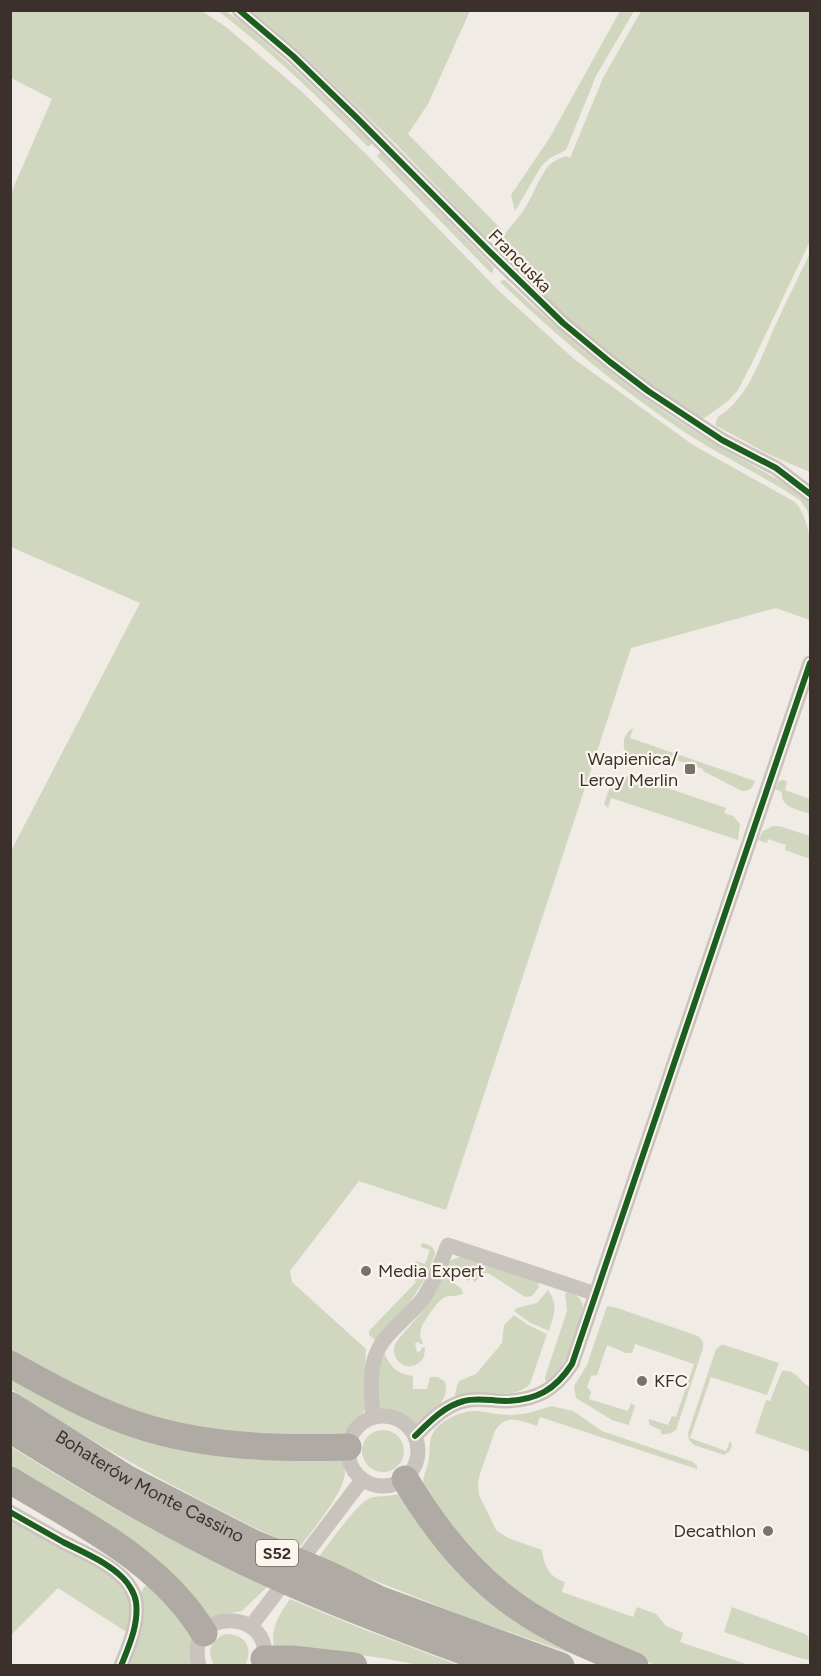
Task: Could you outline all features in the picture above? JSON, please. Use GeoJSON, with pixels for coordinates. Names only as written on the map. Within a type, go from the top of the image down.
{"type":"FeatureCollection","features":[{"type":"Feature","properties":{"kind":"highway"},"geometry":{"type":"LineString","coordinates":[[10,1364],[64,1394],[99,1410],[128,1422],[163,1432],[232,1443],[348,1447]]}},
{"type":"Feature","properties":{"kind":"highway","name":"Bohaterów Monte Cassino"},"geometry":{"type":"LineString","coordinates":[[10,1405],[126,1478],[253,1543],[330,1575],[381,1600],[561,1665]]}},
{"type":"Feature","properties":{"kind":"highway","name":"Bohaterów Monte Cassino"},"geometry":{"type":"LineString","coordinates":[[10,1429],[117,1494],[246,1562],[374,1618],[503,1665]]}},
{"type":"Feature","properties":{"kind":"highway"},"geometry":{"type":"LineString","coordinates":[[405,1479],[446,1541],[494,1589],[517,1607],[565,1635],[635,1665]]}},
{"type":"Feature","properties":{"kind":"highway"},"geometry":{"type":"LineString","coordinates":[[10,1480],[130,1554],[180,1599],[204,1633]]}},
{"type":"Feature","properties":{"kind":"highway"},"geometry":{"type":"LineString","coordinates":[[263,1662],[291,1659],[354,1665]]}},
{"type":"Feature","properties":{"kind":"street","name":"Francuska"},"geometry":{"type":"LineString","coordinates":[[239,10],[293,56],[358,118],[563,323],[610,362],[723,440],[777,468],[810,478]]}},
{"type":"Feature","properties":{"kind":"street","name":"Francuska"},"geometry":{"type":"LineString","coordinates":[[777,468],[810,494]]}},
{"type":"Feature","properties":{"kind":"street"},"geometry":{"type":"LineString","coordinates":[[415,1437],[441,1412],[464,1401],[523,1399],[547,1391],[557,1384],[572,1364],[810,663]]}},
{"type":"Feature","properties":{"kind":"street"},"geometry":{"type":"LineString","coordinates":[[373,1417],[372,1374],[378,1351],[431,1285],[448,1245],[596,1294]]}},
{"type":"Feature","properties":{"kind":"street"},"geometry":{"type":"LineString","coordinates":[[373,1417],[395,1418],[410,1429],[415,1437],[418,1455],[416,1465],[405,1479],[397,1484],[388,1486],[370,1484],[362,1480],[350,1465],[348,1447],[353,1433],[360,1425],[373,1417]]}},
{"type":"Feature","properties":{"kind":"street"},"geometry":{"type":"LineString","coordinates":[[251,1626],[362,1480]]}},
{"type":"Feature","properties":{"kind":"street"},"geometry":{"type":"LineString","coordinates":[[10,1512],[123,1578],[136,1600],[136,1613],[132,1636],[122,1665]]}},
{"type":"Feature","properties":{"kind":"street"},"geometry":{"type":"LineString","coordinates":[[199,1665],[198,1642],[204,1633],[211,1625],[231,1619],[242,1621],[257,1633],[264,1650],[263,1662]]}},
{"type":"Feature","properties":{"kind":"green space"},"geometry":{"type":"Polygon","coordinates":[[[11,10],[202,11],[226,27],[301,91],[365,153],[498,290],[574,359],[693,445],[795,502],[807,526],[812,558],[810,620],[776,608],[631,648],[446,1210],[359,1181],[290,1271],[292,1282],[366,1349],[367,1402],[365,1410],[341,1436],[276,1438],[135,1417],[11,1354],[11,851],[140,603],[11,547],[11,193],[52,99],[11,78],[11,10]]]}},
{"type":"Feature","properties":{"kind":"green space"},"geometry":{"type":"Polygon","coordinates":[[[218,11],[226,11],[244,24],[372,143],[370,146],[367,146],[276,59],[218,11]]]}},
{"type":"Feature","properties":{"kind":"green space"},"geometry":{"type":"Polygon","coordinates":[[[252,11],[470,11],[428,104],[408,134],[502,230],[496,237],[488,240],[395,143],[299,51],[252,11]]]}},
{"type":"Feature","properties":{"kind":"green space"},"geometry":{"type":"Polygon","coordinates":[[[620,11],[634,11],[596,76],[566,150],[542,165],[515,211],[511,195],[549,139],[620,11]]]}},
{"type":"Feature","properties":{"kind":"green space"},"geometry":{"type":"Polygon","coordinates":[[[641,11],[810,11],[810,241],[738,390],[728,401],[702,418],[652,386],[568,319],[499,251],[502,240],[526,206],[546,169],[560,158],[566,156],[570,158],[603,78],[641,11]]]}},
{"type":"Feature","properties":{"kind":"green space"},"geometry":{"type":"Polygon","coordinates":[[[381,152],[494,268],[493,272],[491,273],[377,156],[381,152]]]}},
{"type":"Feature","properties":{"kind":"green space"},"geometry":{"type":"Polygon","coordinates":[[[810,253],[810,472],[770,455],[715,425],[718,417],[738,399],[753,375],[810,253]]]}},
{"type":"Feature","properties":{"kind":"green space"},"geometry":{"type":"Polygon","coordinates":[[[505,280],[596,360],[644,397],[708,439],[805,496],[810,503],[810,520],[800,500],[689,435],[615,382],[545,324],[500,282],[505,280]]]}},
{"type":"Feature","properties":{"kind":"green space"},"geometry":{"type":"Polygon","coordinates":[[[633,728],[630,738],[755,781],[750,789],[742,791],[703,769],[676,760],[675,763],[666,760],[663,766],[633,760],[625,752],[624,742],[628,732],[633,728]]]}},
{"type":"Feature","properties":{"kind":"green space"},"geometry":{"type":"Polygon","coordinates":[[[626,776],[632,776],[726,808],[724,813],[733,816],[740,824],[738,840],[611,798],[608,808],[604,804],[613,782],[626,776]]]}},
{"type":"Feature","properties":{"kind":"green space"},"geometry":{"type":"Polygon","coordinates":[[[782,780],[787,781],[785,790],[810,799],[810,814],[787,805],[782,792],[775,789],[782,780]]]}},
{"type":"Feature","properties":{"kind":"green space"},"geometry":{"type":"Polygon","coordinates":[[[773,826],[810,836],[810,859],[785,850],[786,845],[768,839],[767,843],[758,840],[763,831],[773,826]]]}},
{"type":"Feature","properties":{"kind":"green space"},"geometry":{"type":"Polygon","coordinates":[[[422,1243],[429,1245],[435,1254],[426,1277],[410,1302],[375,1340],[369,1335],[369,1331],[416,1282],[413,1278],[421,1269],[415,1263],[416,1261],[425,1264],[430,1250],[421,1247],[422,1243]]]}},
{"type":"Feature","properties":{"kind":"green space"},"geometry":{"type":"Polygon","coordinates":[[[459,1257],[538,1282],[539,1287],[532,1296],[525,1297],[488,1273],[482,1274],[475,1282],[471,1278],[468,1281],[456,1271],[450,1280],[464,1293],[445,1297],[439,1302],[421,1329],[423,1344],[415,1343],[417,1352],[425,1347],[424,1357],[413,1366],[402,1364],[395,1355],[396,1342],[427,1306],[449,1261],[459,1257]]]}},
{"type":"Feature","properties":{"kind":"green space"},"geometry":{"type":"Polygon","coordinates":[[[548,1290],[554,1301],[554,1315],[549,1331],[529,1322],[514,1311],[517,1308],[537,1303],[548,1290]]]}},
{"type":"Feature","properties":{"kind":"green space"},"geometry":{"type":"Polygon","coordinates":[[[567,1292],[578,1297],[583,1307],[566,1358],[546,1383],[545,1377],[567,1311],[565,1294],[567,1292]]]}},
{"type":"Feature","properties":{"kind":"green space"},"geometry":{"type":"Polygon","coordinates":[[[607,1306],[698,1336],[703,1342],[676,1430],[661,1434],[661,1430],[649,1425],[649,1419],[668,1425],[672,1416],[676,1417],[694,1364],[635,1344],[632,1353],[626,1353],[607,1345],[597,1375],[591,1376],[587,1387],[591,1392],[589,1399],[628,1411],[631,1403],[635,1406],[628,1425],[612,1420],[576,1398],[574,1386],[587,1365],[607,1306]]]}},
{"type":"Feature","properties":{"kind":"green space"},"geometry":{"type":"Polygon","coordinates":[[[514,1315],[547,1334],[530,1384],[517,1392],[479,1392],[457,1397],[455,1395],[459,1381],[476,1374],[502,1343],[504,1325],[514,1315]]]}},
{"type":"Feature","properties":{"kind":"green space"},"geometry":{"type":"Polygon","coordinates":[[[721,1345],[779,1363],[767,1395],[711,1377],[690,1438],[726,1451],[730,1441],[732,1446],[724,1455],[694,1445],[689,1440],[688,1433],[716,1349],[721,1345]]]}},
{"type":"Feature","properties":{"kind":"green space"},"geometry":{"type":"Polygon","coordinates":[[[384,1353],[395,1369],[413,1376],[413,1389],[427,1389],[430,1377],[438,1377],[445,1382],[445,1396],[442,1402],[416,1426],[408,1418],[399,1414],[378,1410],[377,1372],[384,1353]]]}},
{"type":"Feature","properties":{"kind":"green space"},"geometry":{"type":"Polygon","coordinates":[[[782,1371],[791,1372],[810,1387],[810,1452],[755,1433],[766,1400],[770,1401],[782,1371]]]}},
{"type":"Feature","properties":{"kind":"green space"},"geometry":{"type":"Polygon","coordinates":[[[10,1372],[84,1412],[341,1454],[345,1470],[343,1481],[326,1512],[298,1549],[188,1493],[80,1433],[11,1389],[10,1372]]]}},
{"type":"Feature","properties":{"kind":"green space"},"geometry":{"type":"Polygon","coordinates":[[[551,1406],[573,1411],[602,1431],[693,1462],[697,1469],[540,1417],[537,1426],[508,1420],[499,1425],[495,1431],[478,1484],[479,1495],[496,1530],[508,1538],[542,1550],[548,1570],[565,1582],[562,1592],[633,1617],[637,1607],[656,1614],[666,1626],[683,1633],[680,1642],[749,1665],[655,1665],[568,1628],[499,1584],[424,1494],[424,1478],[431,1438],[433,1432],[443,1422],[471,1411],[515,1415],[551,1406]]]}},
{"type":"Feature","properties":{"kind":"green space"},"geometry":{"type":"Polygon","coordinates":[[[383,1430],[391,1431],[398,1436],[403,1443],[403,1459],[398,1466],[391,1471],[383,1472],[375,1471],[368,1466],[363,1459],[362,1451],[363,1443],[368,1436],[375,1431],[383,1430]]]}},
{"type":"Feature","properties":{"kind":"green space"},"geometry":{"type":"Polygon","coordinates":[[[10,1446],[136,1521],[267,1587],[242,1611],[213,1616],[206,1621],[11,1471],[10,1446]]]}},
{"type":"Feature","properties":{"kind":"green space"},"geometry":{"type":"Polygon","coordinates":[[[402,1493],[604,1665],[466,1617],[318,1558],[364,1501],[374,1497],[402,1493]]]}},
{"type":"Feature","properties":{"kind":"green space"},"geometry":{"type":"Polygon","coordinates":[[[11,1516],[78,1552],[96,1564],[124,1589],[131,1607],[128,1633],[58,1588],[11,1635],[11,1516]]]}},
{"type":"Feature","properties":{"kind":"green space"},"geometry":{"type":"Polygon","coordinates":[[[148,1583],[194,1633],[190,1655],[192,1665],[126,1666],[140,1595],[148,1583]]]}},
{"type":"Feature","properties":{"kind":"green space"},"geometry":{"type":"Polygon","coordinates":[[[290,1599],[458,1665],[418,1665],[347,1653],[274,1648],[276,1622],[290,1599]]]}},
{"type":"Feature","properties":{"kind":"green space"},"geometry":{"type":"Polygon","coordinates":[[[732,1607],[805,1634],[809,1637],[810,1660],[724,1632],[732,1607]]]}},
{"type":"Feature","properties":{"kind":"green space"},"geometry":{"type":"Polygon","coordinates":[[[225,1634],[238,1636],[246,1643],[248,1659],[245,1665],[214,1665],[210,1656],[211,1647],[225,1634]]]}},
{"type":"Feature","properties":{"kind":"cycle path"},"geometry":{"type":"LineString","coordinates":[[239,10],[293,56],[563,323],[648,391],[722,440],[776,468],[810,494]]}},
{"type":"Feature","properties":{"kind":"cycle path"},"geometry":{"type":"LineString","coordinates":[[415,1436],[437,1415],[457,1403],[474,1399],[506,1401],[536,1396],[559,1381],[572,1364],[810,663]]}},
{"type":"Feature","properties":{"kind":"cycle path"},"geometry":{"type":"LineString","coordinates":[[10,1512],[102,1562],[117,1572],[127,1583],[133,1592],[137,1610],[133,1635],[121,1666]]}},
{"type":"Feature","properties":{"kind":"place","name":"Wapienica/ Leroy Merlin"},"geometry":{"type":"Point","coordinates":[690,769]}},
{"type":"Feature","properties":{"kind":"place","name":"Media Expert"},"geometry":{"type":"Point","coordinates":[366,1271]}},
{"type":"Feature","properties":{"kind":"place","name":"KFC"},"geometry":{"type":"Point","coordinates":[642,1381]}},
{"type":"Feature","properties":{"kind":"place","name":"Decathlon"},"geometry":{"type":"Point","coordinates":[768,1531]}}]}
